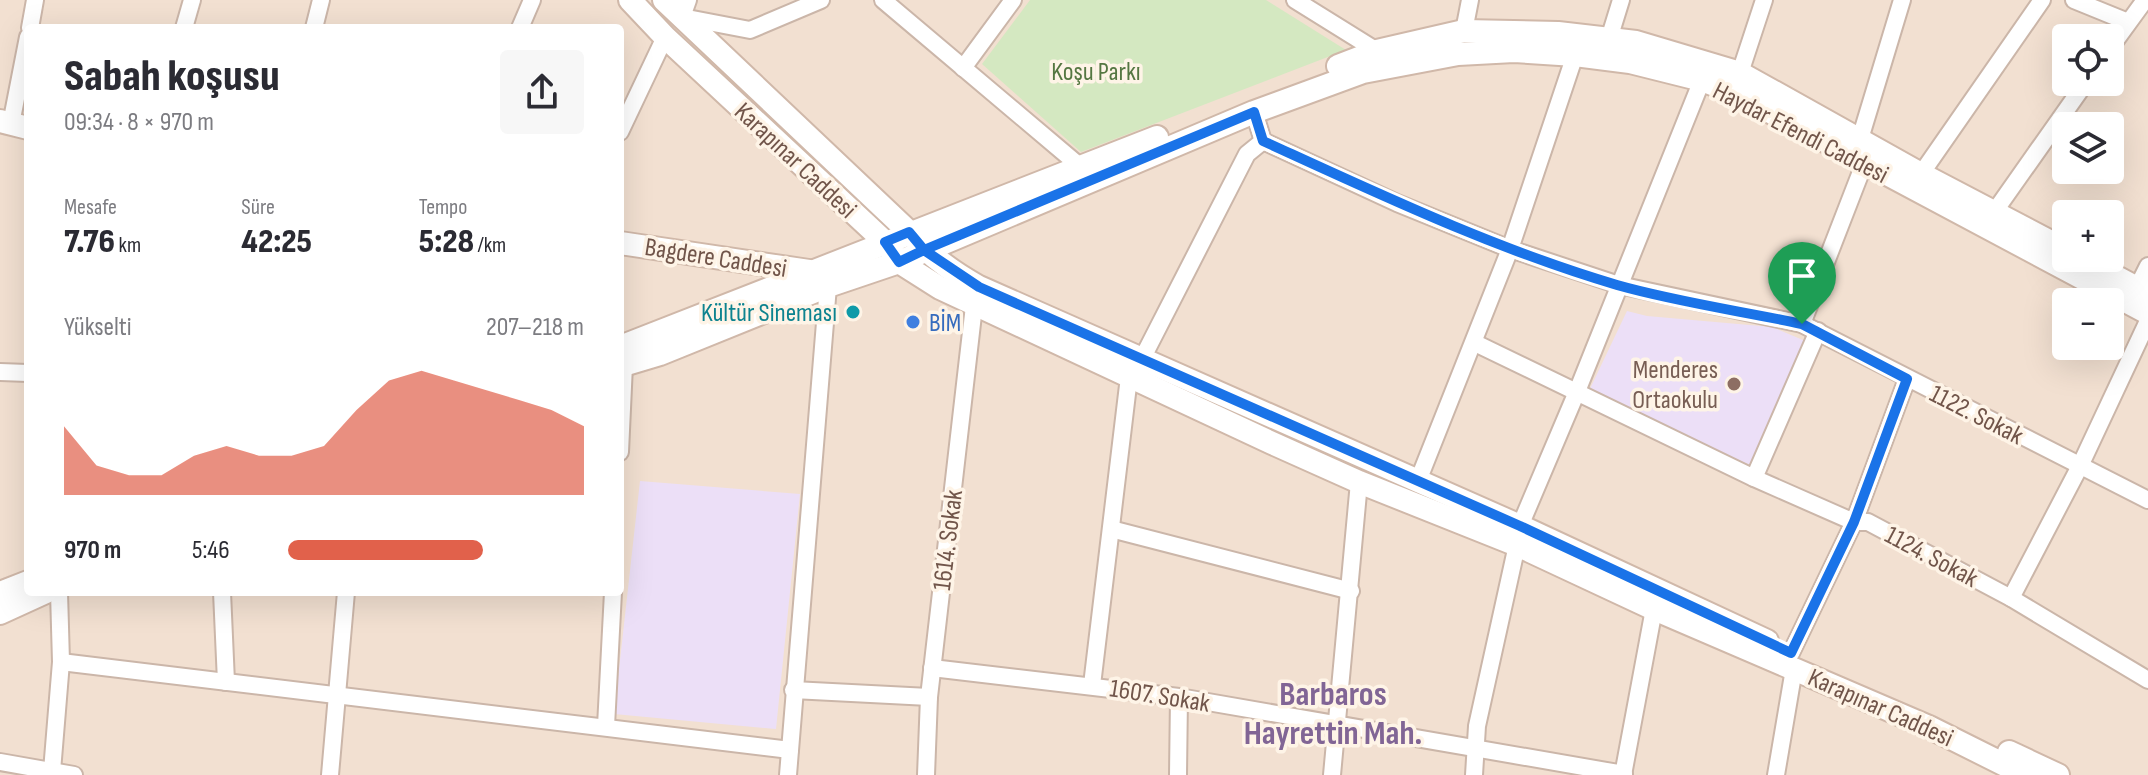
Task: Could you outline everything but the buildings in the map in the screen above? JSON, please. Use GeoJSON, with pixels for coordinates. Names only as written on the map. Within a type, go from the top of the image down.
{"type":"FeatureCollection","features":[{"type":"Feature","properties":{"kind":"main road","name":"Karapınar Caddesi"},"geometry":{"type":"LineString","coordinates":[[630,0],[665,37],[885,242],[899,262],[974,306],[1418,481],[1654,609],[1793,661],[2025,775]]}},
{"type":"Feature","properties":{"kind":"main road","name":"Karapınar Caddesi"},"geometry":{"type":"LineString","coordinates":[[664,0],[685,9],[924,250],[979,287],[1359,482],[1518,536],[1793,661],[2058,775]]}},
{"type":"Feature","properties":{"kind":"main road","name":"Haydar Efendi Caddesi"},"geometry":{"type":"LineString","coordinates":[[624,358],[820,279],[909,232],[1082,168],[1264,93],[1377,51],[1464,31],[1558,33],[1636,42],[1740,73],[1921,174],[2052,242]]}},
{"type":"Feature","properties":{"kind":"main road","name":"Haydar Efendi Caddesi"},"geometry":{"type":"LineString","coordinates":[[820,279],[899,262],[1254,112],[1363,72],[1458,54],[1514,51],[1630,62],[1702,80],[1735,93],[2148,313]]}},
{"type":"Feature","properties":{"kind":"main road","name":"Bagdere Caddesi"},"geometry":{"type":"LineString","coordinates":[[624,244],[820,279]]}},
{"type":"Feature","properties":{"kind":"main road"},"geometry":{"type":"LineString","coordinates":[[2107,272],[2142,291]]}},
{"type":"Feature","properties":{"kind":"main road"},"geometry":{"type":"LineString","coordinates":[[0,593],[24,584]]}},
{"type":"Feature","properties":{"kind":"main road"},"geometry":{"type":"LineString","coordinates":[[0,613],[37,596]]}},
{"type":"Feature","properties":{"kind":"street"},"geometry":{"type":"LineString","coordinates":[[31,24],[35,0]]}},
{"type":"Feature","properties":{"kind":"street"},"geometry":{"type":"LineString","coordinates":[[185,24],[192,0]]}},
{"type":"Feature","properties":{"kind":"street"},"geometry":{"type":"LineString","coordinates":[[315,24],[321,0]]}},
{"type":"Feature","properties":{"kind":"street"},"geometry":{"type":"LineString","coordinates":[[522,24],[532,0]]}},
{"type":"Feature","properties":{"kind":"street"},"geometry":{"type":"LineString","coordinates":[[685,9],[750,30],[821,0]]}},
{"type":"Feature","properties":{"kind":"street"},"geometry":{"type":"LineString","coordinates":[[883,0],[1082,168]]}},
{"type":"Feature","properties":{"kind":"street"},"geometry":{"type":"LineString","coordinates":[[963,68],[1013,0]]}},
{"type":"Feature","properties":{"kind":"street"},"geometry":{"type":"LineString","coordinates":[[1295,0],[1377,51]]}},
{"type":"Feature","properties":{"kind":"street"},"geometry":{"type":"LineString","coordinates":[[1464,31],[1470,0]]}},
{"type":"Feature","properties":{"kind":"street"},"geometry":{"type":"LineString","coordinates":[[1609,39],[1621,0]]}},
{"type":"Feature","properties":{"kind":"street"},"geometry":{"type":"LineString","coordinates":[[1740,73],[1764,0]]}},
{"type":"Feature","properties":{"kind":"street"},"geometry":{"type":"LineString","coordinates":[[1860,139],[1902,0]]}},
{"type":"Feature","properties":{"kind":"street"},"geometry":{"type":"LineString","coordinates":[[1921,174],[2042,0]]}},
{"type":"Feature","properties":{"kind":"street"},"geometry":{"type":"LineString","coordinates":[[2074,0],[2128,22]]}},
{"type":"Feature","properties":{"kind":"street"},"geometry":{"type":"LineString","coordinates":[[2124,28],[2145,0]]}},
{"type":"Feature","properties":{"kind":"street"},"geometry":{"type":"LineString","coordinates":[[624,124],[665,37]]}},
{"type":"Feature","properties":{"kind":"street"},"geometry":{"type":"LineString","coordinates":[[1418,481],[1510,249],[1575,55]]}},
{"type":"Feature","properties":{"kind":"street"},"geometry":{"type":"LineString","coordinates":[[13,124],[24,60]]}},
{"type":"Feature","properties":{"kind":"street"},"geometry":{"type":"LineString","coordinates":[[1474,775],[1477,726],[1518,536],[1702,80]]}},
{"type":"Feature","properties":{"kind":"street"},"geometry":{"type":"LineString","coordinates":[[1995,211],[2076,96]]}},
{"type":"Feature","properties":{"kind":"street"},"geometry":{"type":"LineString","coordinates":[[1092,685],[1111,529],[1136,368],[1247,154],[1263,141],[1254,112]]}},
{"type":"Feature","properties":{"kind":"street","name":"1122. Sokak"},"geometry":{"type":"LineString","coordinates":[[1263,141],[1397,203],[1510,249],[1619,285],[1802,324],[2148,500]]}},
{"type":"Feature","properties":{"kind":"street"},"geometry":{"type":"LineString","coordinates":[[1802,324],[1864,164]]}},
{"type":"Feature","properties":{"kind":"street"},"geometry":{"type":"LineString","coordinates":[[2142,291],[2148,266]]}},
{"type":"Feature","properties":{"kind":"street"},"geometry":{"type":"LineString","coordinates":[[788,775],[820,279]]}},
{"type":"Feature","properties":{"kind":"street","name":"1614. Sokak"},"geometry":{"type":"LineString","coordinates":[[926,775],[929,697],[974,306]]}},
{"type":"Feature","properties":{"kind":"street"},"geometry":{"type":"LineString","coordinates":[[2011,598],[2080,466],[2148,321]]}},
{"type":"Feature","properties":{"kind":"street"},"geometry":{"type":"LineString","coordinates":[[1754,478],[1818,331]]}},
{"type":"Feature","properties":{"kind":"street","name":"1124. Sokak"},"geometry":{"type":"LineString","coordinates":[[1475,343],[1754,478],[1854,522],[1868,522],[2011,598],[2148,680]]}},
{"type":"Feature","properties":{"kind":"street"},"geometry":{"type":"LineString","coordinates":[[0,372],[24,373]]}},
{"type":"Feature","properties":{"kind":"street"},"geometry":{"type":"LineString","coordinates":[[1776,775],[1793,661],[1854,522],[1907,379]]}},
{"type":"Feature","properties":{"kind":"street"},"geometry":{"type":"LineString","coordinates":[[1332,775],[1359,482]]}},
{"type":"Feature","properties":{"kind":"street"},"geometry":{"type":"LineString","coordinates":[[1111,529],[1351,591]]}},
{"type":"Feature","properties":{"kind":"street"},"geometry":{"type":"LineString","coordinates":[[52,771],[61,662],[59,596]]}},
{"type":"Feature","properties":{"kind":"street"},"geometry":{"type":"LineString","coordinates":[[222,596],[226,682]]}},
{"type":"Feature","properties":{"kind":"street"},"geometry":{"type":"LineString","coordinates":[[330,775],[346,596]]}},
{"type":"Feature","properties":{"kind":"street"},"geometry":{"type":"LineString","coordinates":[[606,726],[613,596]]}},
{"type":"Feature","properties":{"kind":"street"},"geometry":{"type":"LineString","coordinates":[[1624,774],[1654,609]]}},
{"type":"Feature","properties":{"kind":"street"},"geometry":{"type":"LineString","coordinates":[[61,662],[790,750]]}},
{"type":"Feature","properties":{"kind":"street","name":"1607. Sokak"},"geometry":{"type":"LineString","coordinates":[[932,668],[1179,697],[1624,774]]}},
{"type":"Feature","properties":{"kind":"street"},"geometry":{"type":"LineString","coordinates":[[793,690],[929,697]]}},
{"type":"Feature","properties":{"kind":"street"},"geometry":{"type":"LineString","coordinates":[[1178,775],[1179,697]]}},
{"type":"Feature","properties":{"kind":"street"},"geometry":{"type":"LineString","coordinates":[[0,762],[74,775]]}},
{"type":"Feature","properties":{"kind":"shaded area"},"geometry":{"type":"Polygon","coordinates":[[[0,0],[2148,0],[2148,775],[0,775],[0,0]]]}},
{"type":"Feature","properties":{"kind":"shaded area","name":"Menderes Ortaokulu"},"geometry":{"type":"Polygon","coordinates":[[[1627,311],[1647,316],[1772,327],[1810,343],[1755,467],[1587,395],[1627,311]]]}},
{"type":"Feature","properties":{"kind":"shaded area"},"geometry":{"type":"Polygon","coordinates":[[[640,481],[800,494],[776,729],[614,714],[640,481]]]}},
{"type":"Feature","properties":{"kind":"green space","name":"Koşu Parkı"},"geometry":{"type":"Polygon","coordinates":[[[1030,0],[1266,0],[1346,50],[1081,152],[982,64],[1030,0]]]}},
{"type":"Feature","properties":{"kind":"place","name":"Kültür Sineması"},"geometry":{"type":"Point","coordinates":[853,312]}},
{"type":"Feature","properties":{"kind":"place","name":"BİM"},"geometry":{"type":"Point","coordinates":[913,322]}},
{"type":"Feature","properties":{"kind":"place","name":"Menderes Ortaokulu"},"geometry":{"type":"Point","coordinates":[1734,384]}},
{"type":"Feature","properties":{"kind":"district","name":"Barbaros Hayrettin Mah."},"geometry":{"type":"Point","coordinates":[1333,712]}},
{"type":"Feature","properties":{"kind":"route"},"geometry":{"type":"LineString","coordinates":[[1802,324],[1619,285],[1510,249],[1397,203],[1263,141],[1254,112],[924,250],[909,232],[885,242],[899,262],[924,250],[979,287],[1520,526],[1791,653],[1854,522],[1907,379],[1802,324]]}}]}
